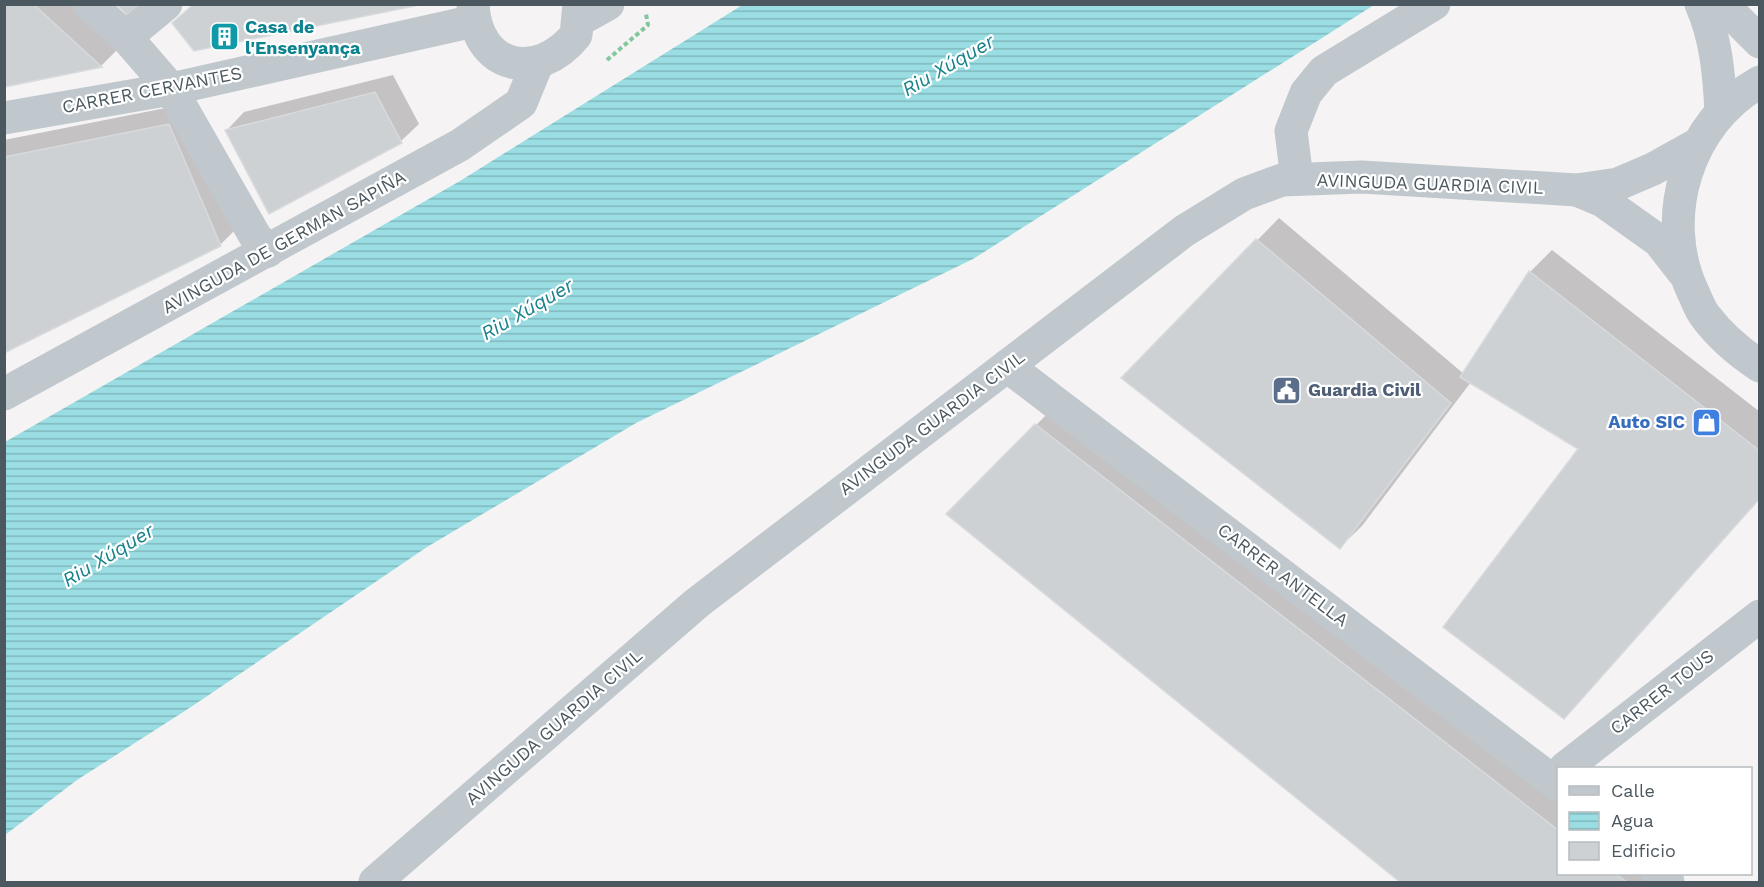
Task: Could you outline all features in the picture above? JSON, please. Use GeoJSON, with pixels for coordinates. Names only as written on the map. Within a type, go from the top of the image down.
{"type":"FeatureCollection","features":[{"type":"Feature","properties":{"kind":"street"},"geometry":{"type":"LineString","coordinates":[[88,4],[126,37],[171,89],[255,236],[268,251]]}},
{"type":"Feature","properties":{"kind":"street"},"geometry":{"type":"LineString","coordinates":[[126,37],[166,4]]}},
{"type":"Feature","properties":{"kind":"street"},"geometry":{"type":"LineString","coordinates":[[474,13],[482,40],[497,55],[516,64],[537,64],[554,57],[568,46],[576,35],[579,12],[608,4]]}},
{"type":"Feature","properties":{"kind":"street"},"geometry":{"type":"LineString","coordinates":[[1297,179],[1292,131],[1306,93],[1324,71],[1434,4]]}},
{"type":"Feature","properties":{"kind":"street"},"geometry":{"type":"LineString","coordinates":[[1701,4],[1709,24],[1719,68],[1721,111]]}},
{"type":"Feature","properties":{"kind":"street"},"geometry":{"type":"LineString","coordinates":[[1722,4],[1760,42]]}},
{"type":"Feature","properties":{"kind":"street"},"geometry":{"type":"LineString","coordinates":[[1747,4],[1760,6]]}},
{"type":"Feature","properties":{"kind":"street","name":"CARRER CERVANTES"},"geometry":{"type":"LineString","coordinates":[[4,118],[171,89],[474,13]]}},
{"type":"Feature","properties":{"kind":"street","name":"AVINGUDA DE GERMAN SAPIÑA"},"geometry":{"type":"LineString","coordinates":[[4,394],[460,146],[521,103],[537,64]]}},
{"type":"Feature","properties":{"kind":"street"},"geometry":{"type":"LineString","coordinates":[[1760,82],[1721,111],[1698,144],[1682,186],[1677,230],[1685,274],[1704,315],[1735,349],[1760,366]]}},
{"type":"Feature","properties":{"kind":"street","name":"AVINGUDA GUARDIA CIVIL"},"geometry":{"type":"LineString","coordinates":[[375,882],[697,603],[1184,231],[1244,194],[1282,180],[1362,177],[1577,190],[1618,184],[1653,169],[1698,144]]}},
{"type":"Feature","properties":{"kind":"street","name":"AVINGUDA GUARDIA CIVIL"},"geometry":{"type":"LineString","coordinates":[[1577,190],[1603,201],[1659,241],[1685,274]]}},
{"type":"Feature","properties":{"kind":"street","name":"CARRER ANTELLA"},"geometry":{"type":"LineString","coordinates":[[1007,366],[1557,776]]}},
{"type":"Feature","properties":{"kind":"street","name":"CARRER TOUS"},"geometry":{"type":"LineString","coordinates":[[1571,767],[1760,616]]}},
{"type":"Feature","properties":{"kind":"water","name":"Riu Xúquer"},"geometry":{"type":"Polygon","coordinates":[[[744,4],[1374,5],[973,259],[636,423],[427,547],[191,707],[77,780],[5,835],[5,442],[460,181],[744,4]]]}},
{"type":"Feature","properties":{"kind":"building"},"geometry":{"type":"Polygon","coordinates":[[[4,4],[33,4],[102,67],[4,87],[4,4]]]}},
{"type":"Feature","properties":{"kind":"building"},"geometry":{"type":"Polygon","coordinates":[[[116,4],[140,4],[127,15],[116,4]]]}},
{"type":"Feature","properties":{"kind":"building","name":"Casa de l'Ensenyança"},"geometry":{"type":"Polygon","coordinates":[[[194,4],[424,4],[194,51],[172,23],[194,4]]]}},
{"type":"Feature","properties":{"kind":"building"},"geometry":{"type":"Polygon","coordinates":[[[375,92],[402,143],[269,214],[225,130],[375,92]]]}},
{"type":"Feature","properties":{"kind":"building"},"geometry":{"type":"Polygon","coordinates":[[[169,124],[221,246],[4,353],[4,157],[169,124]]]}},
{"type":"Feature","properties":{"kind":"building","name":"Guardia Civil"},"geometry":{"type":"Polygon","coordinates":[[[1256,239],[1451,403],[1340,549],[1121,378],[1256,239]]]}},
{"type":"Feature","properties":{"kind":"building"},"geometry":{"type":"Polygon","coordinates":[[[1529,271],[1760,451],[1760,498],[1564,719],[1443,627],[1578,449],[1460,377],[1529,271]]]}},
{"type":"Feature","properties":{"kind":"building"},"geometry":{"type":"Polygon","coordinates":[[[1035,424],[1557,829],[1557,875],[1616,875],[1627,882],[1400,882],[946,514],[1035,424]]]}},
{"type":"Feature","properties":{"kind":"place","name":"Casa de l'Ensenyança"},"geometry":{"type":"Point","coordinates":[224,37]}},
{"type":"Feature","properties":{"kind":"place","name":"Guardia Civil"},"geometry":{"type":"Point","coordinates":[1287,390]}},
{"type":"Feature","properties":{"kind":"place","name":"Auto SIC"},"geometry":{"type":"Point","coordinates":[1706,422]}}]}
